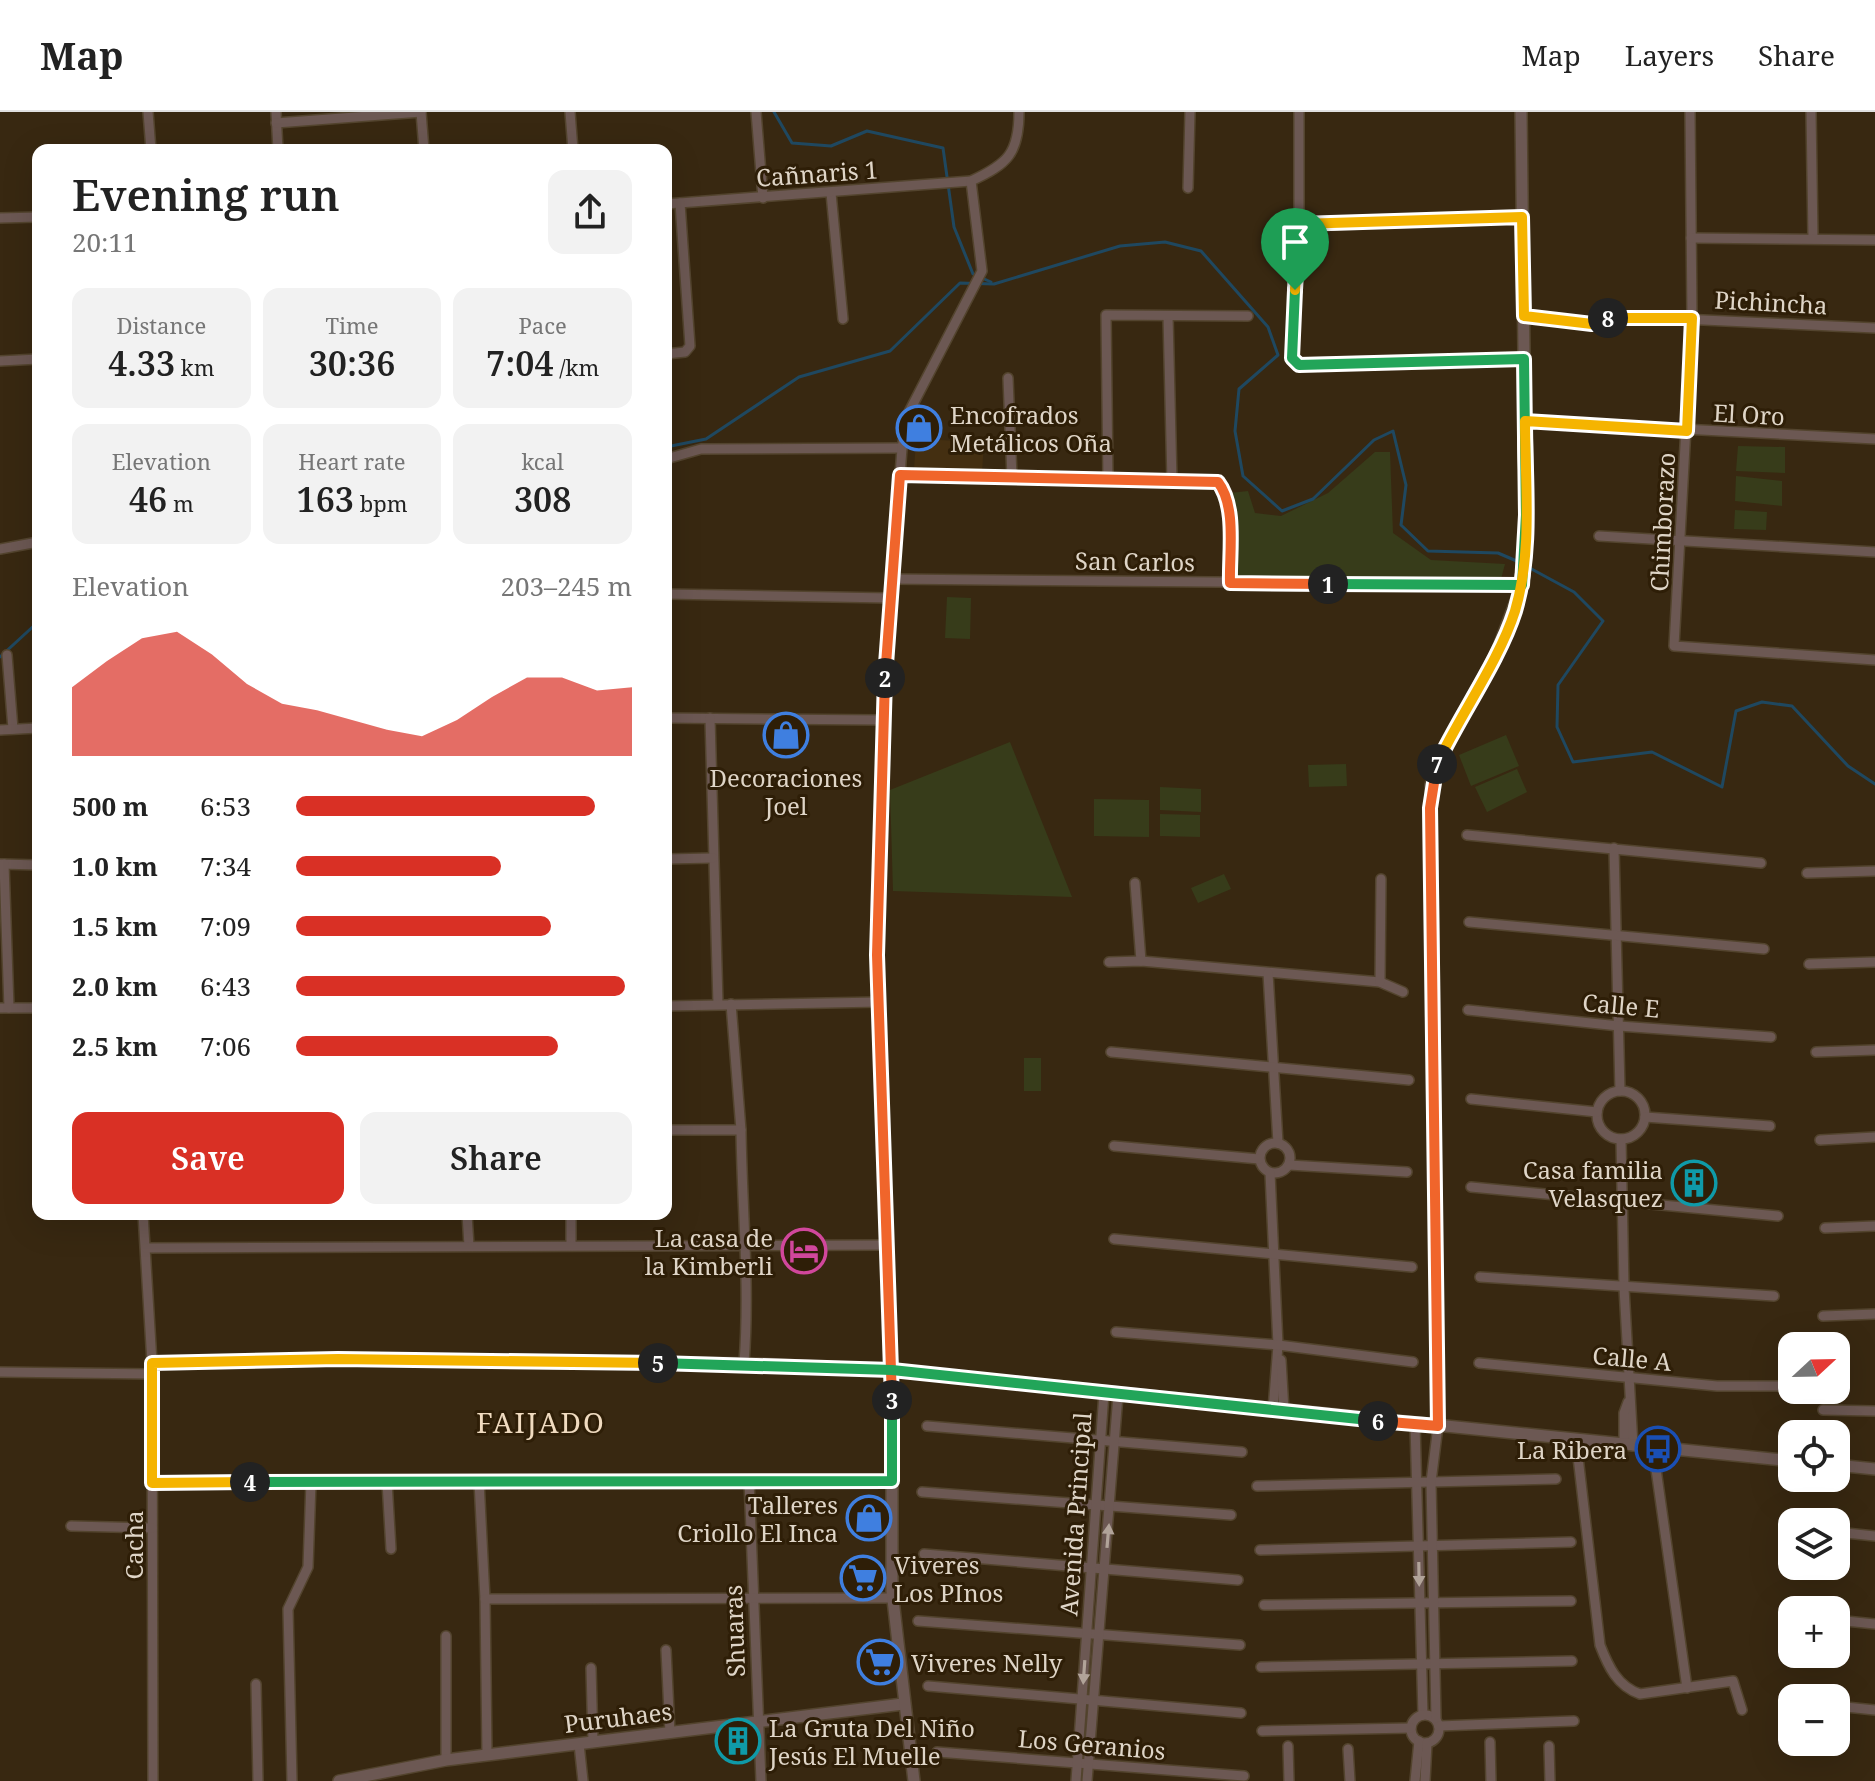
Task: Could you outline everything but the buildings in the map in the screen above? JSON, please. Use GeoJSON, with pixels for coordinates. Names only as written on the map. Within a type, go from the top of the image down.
{"type":"FeatureCollection","features":[{"type":"Feature","properties":{"kind":"street"},"geometry":{"type":"LineString","coordinates":[[148,112],[151,144]]}},
{"type":"Feature","properties":{"kind":"street"},"geometry":{"type":"LineString","coordinates":[[278,144],[276,118],[421,112],[424,144]]}},
{"type":"Feature","properties":{"kind":"street"},"geometry":{"type":"LineString","coordinates":[[570,112],[573,144]]}},
{"type":"Feature","properties":{"kind":"street"},"geometry":{"type":"LineString","coordinates":[[756,112],[763,198]]}},
{"type":"Feature","properties":{"kind":"street","name":"Cañnaris 1"},"geometry":{"type":"LineString","coordinates":[[672,204],[971,181],[1003,163],[1015,151],[1019,138],[1019,112]]}},
{"type":"Feature","properties":{"kind":"street"},"geometry":{"type":"LineString","coordinates":[[1188,188],[1190,112]]}},
{"type":"Feature","properties":{"kind":"street"},"geometry":{"type":"LineString","coordinates":[[1299,112],[1299,224],[1292,355],[1296,363],[1524,359]]}},
{"type":"Feature","properties":{"kind":"street"},"geometry":{"type":"LineString","coordinates":[[1423,1742],[1437,1737],[1431,1482],[1438,1426],[1431,785],[1437,763],[1508,627],[1522,581],[1525,421],[1521,112]]}},
{"type":"Feature","properties":{"kind":"street","name":"Chimborazo"},"geometry":{"type":"LineString","coordinates":[[1690,112],[1692,318],[1674,646],[1875,660]]}},
{"type":"Feature","properties":{"kind":"street"},"geometry":{"type":"LineString","coordinates":[[1811,112],[1813,238]]}},
{"type":"Feature","properties":{"kind":"street"},"geometry":{"type":"LineString","coordinates":[[914,1781],[893,1598],[892,1370],[877,955],[882,720],[902,448],[909,412],[982,271],[971,181]]}},
{"type":"Feature","properties":{"kind":"street"},"geometry":{"type":"LineString","coordinates":[[831,193],[843,319]]}},
{"type":"Feature","properties":{"kind":"street"},"geometry":{"type":"LineString","coordinates":[[672,353],[685,352],[690,341],[680,203]]}},
{"type":"Feature","properties":{"kind":"street"},"geometry":{"type":"LineString","coordinates":[[0,218],[32,217]]}},
{"type":"Feature","properties":{"kind":"street"},"geometry":{"type":"LineString","coordinates":[[1299,224],[1522,217]]}},
{"type":"Feature","properties":{"kind":"street"},"geometry":{"type":"LineString","coordinates":[[1691,238],[1875,240]]}},
{"type":"Feature","properties":{"kind":"street"},"geometry":{"type":"LineString","coordinates":[[1108,481],[1106,315],[1248,316]]}},
{"type":"Feature","properties":{"kind":"street"},"geometry":{"type":"LineString","coordinates":[[1168,316],[1172,482]]}},
{"type":"Feature","properties":{"kind":"street","name":"Pichincha"},"geometry":{"type":"LineString","coordinates":[[1524,316],[1592,324],[1616,316],[1875,328]]}},
{"type":"Feature","properties":{"kind":"street"},"geometry":{"type":"LineString","coordinates":[[0,361],[32,359]]}},
{"type":"Feature","properties":{"kind":"street"},"geometry":{"type":"LineString","coordinates":[[1008,378],[1012,478]]}},
{"type":"Feature","properties":{"kind":"street","name":"El Oro"},"geometry":{"type":"LineString","coordinates":[[1525,421],[1875,439]]}},
{"type":"Feature","properties":{"kind":"street"},"geometry":{"type":"LineString","coordinates":[[672,457],[701,449],[902,448]]}},
{"type":"Feature","properties":{"kind":"street"},"geometry":{"type":"LineString","coordinates":[[900,475],[1218,482],[1226,497],[1230,583]]}},
{"type":"Feature","properties":{"kind":"street"},"geometry":{"type":"LineString","coordinates":[[1599,536],[1875,552]]}},
{"type":"Feature","properties":{"kind":"street"},"geometry":{"type":"LineString","coordinates":[[0,549],[32,543]]}},
{"type":"Feature","properties":{"kind":"street","name":"San Carlos"},"geometry":{"type":"LineString","coordinates":[[891,579],[1230,583],[1522,581]]}},
{"type":"Feature","properties":{"kind":"street"},"geometry":{"type":"LineString","coordinates":[[672,594],[890,598]]}},
{"type":"Feature","properties":{"kind":"street"},"geometry":{"type":"LineString","coordinates":[[7,655],[13,729]]}},
{"type":"Feature","properties":{"kind":"street"},"geometry":{"type":"LineString","coordinates":[[672,718],[882,720]]}},
{"type":"Feature","properties":{"kind":"street"},"geometry":{"type":"LineString","coordinates":[[710,718],[718,1004]]}},
{"type":"Feature","properties":{"kind":"street"},"geometry":{"type":"LineString","coordinates":[[0,730],[32,728]]}},
{"type":"Feature","properties":{"kind":"street"},"geometry":{"type":"LineString","coordinates":[[1467,835],[1761,863]]}},
{"type":"Feature","properties":{"kind":"street"},"geometry":{"type":"LineString","coordinates":[[1614,848],[1620,1091]]}},
{"type":"Feature","properties":{"kind":"street"},"geometry":{"type":"LineString","coordinates":[[672,859],[713,858]]}},
{"type":"Feature","properties":{"kind":"street"},"geometry":{"type":"LineString","coordinates":[[32,865],[2,864],[5,1008],[32,1008]]}},
{"type":"Feature","properties":{"kind":"street"},"geometry":{"type":"LineString","coordinates":[[1807,873],[1875,871]]}},
{"type":"Feature","properties":{"kind":"street"},"geometry":{"type":"LineString","coordinates":[[1380,982],[1381,879]]}},
{"type":"Feature","properties":{"kind":"street"},"geometry":{"type":"LineString","coordinates":[[1135,883],[1141,961]]}},
{"type":"Feature","properties":{"kind":"street"},"geometry":{"type":"LineString","coordinates":[[1469,922],[1616,938],[1764,949]]}},
{"type":"Feature","properties":{"kind":"street"},"geometry":{"type":"LineString","coordinates":[[1109,962],[1141,961],[1380,982],[1403,992]]}},
{"type":"Feature","properties":{"kind":"street"},"geometry":{"type":"LineString","coordinates":[[1809,964],[1875,962]]}},
{"type":"Feature","properties":{"kind":"street"},"geometry":{"type":"LineString","coordinates":[[1268,973],[1278,1143],[1288,1151],[1289,1165]]}},
{"type":"Feature","properties":{"kind":"street"},"geometry":{"type":"LineString","coordinates":[[672,1006],[879,1002]]}},
{"type":"Feature","properties":{"kind":"street"},"geometry":{"type":"LineString","coordinates":[[731,1004],[741,1130],[742,1244],[749,1306],[744,1363]]}},
{"type":"Feature","properties":{"kind":"street","name":"Calle E"},"geometry":{"type":"LineString","coordinates":[[1468,1010],[1619,1026],[1771,1037]]}},
{"type":"Feature","properties":{"kind":"street"},"geometry":{"type":"LineString","coordinates":[[1816,1052],[1875,1050]]}},
{"type":"Feature","properties":{"kind":"street"},"geometry":{"type":"LineString","coordinates":[[1111,1052],[1409,1080]]}},
{"type":"Feature","properties":{"kind":"street"},"geometry":{"type":"LineString","coordinates":[[1620,1091],[1637,1097],[1645,1117],[1639,1130],[1621,1139],[1603,1130],[1597,1112],[1605,1096],[1620,1091]]}},
{"type":"Feature","properties":{"kind":"street"},"geometry":{"type":"LineString","coordinates":[[1471,1099],[1597,1112]]}},
{"type":"Feature","properties":{"kind":"street"},"geometry":{"type":"LineString","coordinates":[[1645,1117],[1770,1126]]}},
{"type":"Feature","properties":{"kind":"street"},"geometry":{"type":"LineString","coordinates":[[672,1130],[741,1130]]}},
{"type":"Feature","properties":{"kind":"street"},"geometry":{"type":"LineString","coordinates":[[1820,1140],[1875,1137]]}},
{"type":"Feature","properties":{"kind":"street"},"geometry":{"type":"LineString","coordinates":[[1621,1139],[1629,1445]]}},
{"type":"Feature","properties":{"kind":"street"},"geometry":{"type":"LineString","coordinates":[[1259,1159],[1264,1146],[1278,1143]]}},
{"type":"Feature","properties":{"kind":"street"},"geometry":{"type":"LineString","coordinates":[[1114,1146],[1259,1159],[1270,1173],[1277,1254],[1278,1410]]}},
{"type":"Feature","properties":{"kind":"street"},"geometry":{"type":"LineString","coordinates":[[1270,1173],[1279,1173],[1289,1165],[1407,1172]]}},
{"type":"Feature","properties":{"kind":"street"},"geometry":{"type":"LineString","coordinates":[[1471,1187],[1778,1216]]}},
{"type":"Feature","properties":{"kind":"street","name":"Cacha"},"geometry":{"type":"LineString","coordinates":[[144,1220],[152,1369],[153,1781]]}},
{"type":"Feature","properties":{"kind":"street"},"geometry":{"type":"LineString","coordinates":[[467,1220],[469,1246]]}},
{"type":"Feature","properties":{"kind":"street"},"geometry":{"type":"LineString","coordinates":[[571,1220],[571,1245]]}},
{"type":"Feature","properties":{"kind":"street"},"geometry":{"type":"LineString","coordinates":[[1825,1228],[1875,1226]]}},
{"type":"Feature","properties":{"kind":"street"},"geometry":{"type":"LineString","coordinates":[[1114,1239],[1412,1267]]}},
{"type":"Feature","properties":{"kind":"street"},"geometry":{"type":"LineString","coordinates":[[146,1248],[888,1245]]}},
{"type":"Feature","properties":{"kind":"street"},"geometry":{"type":"LineString","coordinates":[[1480,1277],[1774,1296]]}},
{"type":"Feature","properties":{"kind":"street"},"geometry":{"type":"LineString","coordinates":[[1823,1316],[1875,1314]]}},
{"type":"Feature","properties":{"kind":"street"},"geometry":{"type":"LineString","coordinates":[[1116,1332],[1278,1345],[1413,1362]]}},
{"type":"Feature","properties":{"kind":"street"},"geometry":{"type":"LineString","coordinates":[[0,1372],[152,1369],[338,1359],[744,1363],[892,1370],[1778,1460]]}},
{"type":"Feature","properties":{"kind":"street","name":"Calle A"},"geometry":{"type":"LineString","coordinates":[[1479,1363],[1748,1388],[1778,1386]]}},
{"type":"Feature","properties":{"kind":"street","name":"Avenida Principal"},"geometry":{"type":"LineString","coordinates":[[1076,1781],[1104,1393]]}},
{"type":"Feature","properties":{"kind":"street","name":"Avenida Principal"},"geometry":{"type":"LineString","coordinates":[[1087,1781],[1118,1395]]}},
{"type":"Feature","properties":{"kind":"street"},"geometry":{"type":"LineString","coordinates":[[1823,1410],[1875,1411]]}},
{"type":"Feature","properties":{"kind":"street"},"geometry":{"type":"LineString","coordinates":[[1415,1424],[1423,1715]]}},
{"type":"Feature","properties":{"kind":"street"},"geometry":{"type":"LineString","coordinates":[[927,1426],[1242,1452]]}},
{"type":"Feature","properties":{"kind":"street"},"geometry":{"type":"LineString","coordinates":[[1576,1440],[1600,1645],[1607,1664],[1629,1691],[1640,1694],[1733,1681],[1742,1710]]}},
{"type":"Feature","properties":{"kind":"street"},"geometry":{"type":"LineString","coordinates":[[1653,1448],[1687,1688]]}},
{"type":"Feature","properties":{"kind":"street"},"geometry":{"type":"LineString","coordinates":[[1850,1466],[1875,1469]]}},
{"type":"Feature","properties":{"kind":"street"},"geometry":{"type":"LineString","coordinates":[[1257,1486],[1556,1479]]}},
{"type":"Feature","properties":{"kind":"street","name":"Shuaras"},"geometry":{"type":"LineString","coordinates":[[749,1480],[761,1781]]}},
{"type":"Feature","properties":{"kind":"street"},"geometry":{"type":"LineString","coordinates":[[479,1481],[485,1599],[487,1755]]}},
{"type":"Feature","properties":{"kind":"street"},"geometry":{"type":"LineString","coordinates":[[152,1483],[892,1481]]}},
{"type":"Feature","properties":{"kind":"street"},"geometry":{"type":"LineString","coordinates":[[292,1781],[288,1609],[308,1567],[311,1482]]}},
{"type":"Feature","properties":{"kind":"street"},"geometry":{"type":"LineString","coordinates":[[387,1482],[391,1549]]}},
{"type":"Feature","properties":{"kind":"street"},"geometry":{"type":"LineString","coordinates":[[922,1492],[1231,1515]]}},
{"type":"Feature","properties":{"kind":"street"},"geometry":{"type":"LineString","coordinates":[[71,1526],[152,1528]]}},
{"type":"Feature","properties":{"kind":"street"},"geometry":{"type":"LineString","coordinates":[[1850,1533],[1875,1536]]}},
{"type":"Feature","properties":{"kind":"street"},"geometry":{"type":"LineString","coordinates":[[1260,1550],[1571,1542]]}},
{"type":"Feature","properties":{"kind":"street"},"geometry":{"type":"LineString","coordinates":[[924,1554],[1238,1580]]}},
{"type":"Feature","properties":{"kind":"street"},"geometry":{"type":"LineString","coordinates":[[485,1599],[893,1598]]}},
{"type":"Feature","properties":{"kind":"street"},"geometry":{"type":"LineString","coordinates":[[1264,1605],[1571,1601]]}},
{"type":"Feature","properties":{"kind":"street"},"geometry":{"type":"LineString","coordinates":[[918,1621],[1240,1645]]}},
{"type":"Feature","properties":{"kind":"street"},"geometry":{"type":"LineString","coordinates":[[1850,1621],[1875,1624]]}},
{"type":"Feature","properties":{"kind":"street"},"geometry":{"type":"LineString","coordinates":[[446,1636],[446,1760]]}},
{"type":"Feature","properties":{"kind":"street"},"geometry":{"type":"LineString","coordinates":[[666,1650],[670,1733]]}},
{"type":"Feature","properties":{"kind":"street"},"geometry":{"type":"LineString","coordinates":[[1261,1667],[1572,1661]]}},
{"type":"Feature","properties":{"kind":"street"},"geometry":{"type":"LineString","coordinates":[[591,1668],[593,1742]]}},
{"type":"Feature","properties":{"kind":"street"},"geometry":{"type":"LineString","coordinates":[[256,1684],[258,1781]]}},
{"type":"Feature","properties":{"kind":"street"},"geometry":{"type":"LineString","coordinates":[[928,1686],[1241,1713]]}},
{"type":"Feature","properties":{"kind":"street","name":"Puruhaes"},"geometry":{"type":"LineString","coordinates":[[339,1781],[446,1760],[903,1704]]}},
{"type":"Feature","properties":{"kind":"street"},"geometry":{"type":"LineString","coordinates":[[1850,1707],[1875,1710]]}},
{"type":"Feature","properties":{"kind":"street"},"geometry":{"type":"LineString","coordinates":[[1423,1715],[1437,1723],[1574,1721]]}},
{"type":"Feature","properties":{"kind":"street"},"geometry":{"type":"LineString","coordinates":[[1411,1728],[1415,1719],[1423,1715]]}},
{"type":"Feature","properties":{"kind":"street"},"geometry":{"type":"LineString","coordinates":[[1262,1731],[1411,1728]]}},
{"type":"Feature","properties":{"kind":"street"},"geometry":{"type":"LineString","coordinates":[[1411,1728],[1423,1742],[1425,1781]]}},
{"type":"Feature","properties":{"kind":"street"},"geometry":{"type":"LineString","coordinates":[[1415,1781],[1423,1742]]}},
{"type":"Feature","properties":{"kind":"street"},"geometry":{"type":"LineString","coordinates":[[1490,1742],[1491,1781]]}},
{"type":"Feature","properties":{"kind":"street"},"geometry":{"type":"LineString","coordinates":[[579,1744],[583,1781]]}},
{"type":"Feature","properties":{"kind":"street"},"geometry":{"type":"LineString","coordinates":[[1288,1746],[1289,1781]]}},
{"type":"Feature","properties":{"kind":"street"},"geometry":{"type":"LineString","coordinates":[[1549,1746],[1550,1781]]}},
{"type":"Feature","properties":{"kind":"street"},"geometry":{"type":"LineString","coordinates":[[1348,1749],[1350,1781]]}},
{"type":"Feature","properties":{"kind":"street","name":"Los Geranios"},"geometry":{"type":"LineString","coordinates":[[937,1752],[1244,1776]]}},
{"type":"Feature","properties":{"kind":"shaded area"},"geometry":{"type":"Polygon","coordinates":[[[916,439],[984,442],[982,473],[914,470],[916,439]]]}},
{"type":"Feature","properties":{"kind":"green space"},"geometry":{"type":"Polygon","coordinates":[[[1738,446],[1785,447],[1785,473],[1736,471],[1738,446]]]}},
{"type":"Feature","properties":{"kind":"green space"},"geometry":{"type":"Polygon","coordinates":[[[1375,452],[1390,452],[1393,533],[1431,560],[1505,564],[1501,579],[1495,582],[1237,575],[1230,493],[1248,491],[1255,513],[1281,516],[1328,493],[1375,452]]]}},
{"type":"Feature","properties":{"kind":"green space"},"geometry":{"type":"Polygon","coordinates":[[[1736,476],[1782,481],[1782,506],[1735,501],[1736,476]]]}},
{"type":"Feature","properties":{"kind":"green space"},"geometry":{"type":"Polygon","coordinates":[[[1735,510],[1767,512],[1766,530],[1734,529],[1735,510]]]}},
{"type":"Feature","properties":{"kind":"green space"},"geometry":{"type":"Polygon","coordinates":[[[947,597],[971,598],[970,639],[945,638],[947,597]]]}},
{"type":"Feature","properties":{"kind":"green space"},"geometry":{"type":"Polygon","coordinates":[[[1506,735],[1519,766],[1471,786],[1459,755],[1506,735]]]}},
{"type":"Feature","properties":{"kind":"green space"},"geometry":{"type":"Polygon","coordinates":[[[1010,742],[1072,897],[893,891],[890,790],[1010,742]]]}},
{"type":"Feature","properties":{"kind":"green space"},"geometry":{"type":"Polygon","coordinates":[[[1346,764],[1347,786],[1309,787],[1308,765],[1346,764]]]}},
{"type":"Feature","properties":{"kind":"green space"},"geometry":{"type":"Polygon","coordinates":[[[1517,769],[1527,792],[1487,812],[1475,787],[1517,769]]]}},
{"type":"Feature","properties":{"kind":"green space"},"geometry":{"type":"Polygon","coordinates":[[[1160,787],[1201,789],[1201,812],[1160,810],[1160,787]]]}},
{"type":"Feature","properties":{"kind":"green space"},"geometry":{"type":"Polygon","coordinates":[[[1094,799],[1149,800],[1149,837],[1094,836],[1094,799]]]}},
{"type":"Feature","properties":{"kind":"green space"},"geometry":{"type":"Polygon","coordinates":[[[1160,814],[1200,815],[1200,837],[1160,836],[1160,814]]]}},
{"type":"Feature","properties":{"kind":"green space"},"geometry":{"type":"Polygon","coordinates":[[[1224,874],[1231,889],[1198,903],[1191,888],[1224,874]]]}},
{"type":"Feature","properties":{"kind":"green space"},"geometry":{"type":"Polygon","coordinates":[[[1024,1058],[1041,1058],[1041,1091],[1024,1091],[1024,1058]]]}},
{"type":"Feature","properties":{"kind":"waterway"},"geometry":{"type":"LineString","coordinates":[[774,112],[792,143],[831,146],[867,131],[943,148],[954,227],[973,274],[991,282]]}},
{"type":"Feature","properties":{"kind":"waterway"},"geometry":{"type":"LineString","coordinates":[[672,446],[706,439],[799,377],[890,351],[960,283],[994,284],[1120,246],[1165,242],[1201,251],[1268,327],[1278,355],[1239,389],[1235,431],[1243,476],[1282,511],[1313,499],[1374,440],[1393,431],[1406,485],[1401,525],[1428,551],[1498,553],[1519,562]]}},
{"type":"Feature","properties":{"kind":"waterway"},"geometry":{"type":"LineString","coordinates":[[1526,566],[1574,592],[1603,621],[1558,685],[1557,727],[1573,762],[1652,752],[1722,787],[1736,711],[1762,702],[1792,706],[1848,766],[1875,784]]}},
{"type":"Feature","properties":{"kind":"waterway"},"geometry":{"type":"LineString","coordinates":[[0,657],[32,628]]}},
{"type":"Feature","properties":{"kind":"place","name":"Encofrados Metálicos Oña"},"geometry":{"type":"Point","coordinates":[919,428]}},
{"type":"Feature","properties":{"kind":"place","name":"Decoraciones Joel"},"geometry":{"type":"Point","coordinates":[786,735]}},
{"type":"Feature","properties":{"kind":"place","name":"Casa familia Velasquez"},"geometry":{"type":"Point","coordinates":[1694,1183]}},
{"type":"Feature","properties":{"kind":"place","name":"La casa de la Kimberli"},"geometry":{"type":"Point","coordinates":[804,1251]}},
{"type":"Feature","properties":{"kind":"place","name":"La Ribera"},"geometry":{"type":"Point","coordinates":[1658,1449]}},
{"type":"Feature","properties":{"kind":"place","name":"Talleres Criollo El Inca"},"geometry":{"type":"Point","coordinates":[869,1518]}},
{"type":"Feature","properties":{"kind":"place","name":"Viveres Los PInos"},"geometry":{"type":"Point","coordinates":[863,1578]}},
{"type":"Feature","properties":{"kind":"place","name":"Viveres Nelly"},"geometry":{"type":"Point","coordinates":[880,1662]}},
{"type":"Feature","properties":{"kind":"place","name":"La Gruta Del Niño Jesús El Muelle"},"geometry":{"type":"Point","coordinates":[738,1741]}},
{"type":"Feature","properties":{"kind":"district","name":"FAIJADO"},"geometry":{"type":"Point","coordinates":[541,1422]}},
{"type":"Feature","properties":{"kind":"route"},"geometry":{"type":"LineString","coordinates":[[1295,290],[1292,358],[1299,365],[1524,359],[1526,515],[1522,577],[1522,585],[1451,587],[1230,583],[1229,516],[1226,497],[1218,482],[900,475],[882,720],[877,955],[892,1370],[892,1481],[152,1483],[152,1363],[338,1359],[541,1364],[758,1363],[892,1370],[962,1380],[1438,1426],[1431,785],[1437,763],[1514,615],[1522,585],[1526,515],[1525,421],[1687,431],[1692,318],[1616,316],[1592,324],[1524,316],[1522,217],[1299,224],[1295,290]]}}]}
